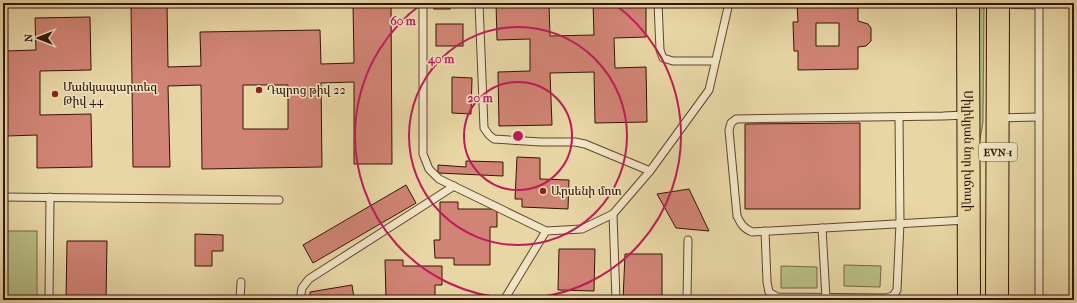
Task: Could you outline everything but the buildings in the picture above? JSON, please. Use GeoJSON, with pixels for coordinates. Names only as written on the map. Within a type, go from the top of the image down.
{"type":"FeatureCollection","features":[{"type":"Feature","properties":{"kind":"highway","name":"Սիլիկյան նոր խճուղի"},"geometry":{"type":"LineString","coordinates":[[968,3],[969,300]]}},
{"type":"Feature","properties":{"kind":"highway","name":"EVN-1"},"geometry":{"type":"LineString","coordinates":[[997,300],[998,4]]}},
{"type":"Feature","properties":{"kind":"lane"},"geometry":{"type":"LineString","coordinates":[[423,3],[423,154],[428,169],[439,179],[546,231],[582,229],[613,214],[650,170],[709,90],[729,3]]}},
{"type":"Feature","properties":{"kind":"lane"},"geometry":{"type":"LineString","coordinates":[[479,3],[484,128],[489,135],[494,139],[541,142],[575,142],[585,144],[650,170]]}},
{"type":"Feature","properties":{"kind":"lane"},"geometry":{"type":"LineString","coordinates":[[658,3],[660,50],[663,58],[673,61],[715,61]]}},
{"type":"Feature","properties":{"kind":"lane"},"geometry":{"type":"LineString","coordinates":[[998,4],[1039,4],[1039,300]]}},
{"type":"Feature","properties":{"kind":"lane"},"geometry":{"type":"LineString","coordinates":[[968,115],[736,119],[731,123],[729,130],[737,216],[742,225],[752,232],[968,220]]}},
{"type":"Feature","properties":{"kind":"lane"},"geometry":{"type":"LineString","coordinates":[[765,231],[767,282],[769,292],[777,297],[885,298],[893,296],[897,290],[900,223],[899,117]]}},
{"type":"Feature","properties":{"kind":"lane"},"geometry":{"type":"LineString","coordinates":[[998,118],[1039,117]]}},
{"type":"Feature","properties":{"kind":"lane"},"geometry":{"type":"LineString","coordinates":[[300,300],[302,288],[309,279],[454,186]]}},
{"type":"Feature","properties":{"kind":"lane"},"geometry":{"type":"LineString","coordinates":[[3,197],[280,200]]}},
{"type":"Feature","properties":{"kind":"lane"},"geometry":{"type":"LineString","coordinates":[[49,300],[50,197]]}},
{"type":"Feature","properties":{"kind":"lane"},"geometry":{"type":"LineString","coordinates":[[613,214],[616,300]]}},
{"type":"Feature","properties":{"kind":"lane"},"geometry":{"type":"LineString","coordinates":[[822,228],[826,298]]}},
{"type":"Feature","properties":{"kind":"lane"},"geometry":{"type":"LineString","coordinates":[[504,300],[546,231]]}},
{"type":"Feature","properties":{"kind":"lane"},"geometry":{"type":"LineString","coordinates":[[687,300],[688,240]]}},
{"type":"Feature","properties":{"kind":"lane"},"geometry":{"type":"LineString","coordinates":[[240,300],[241,282]]}},
{"type":"Feature","properties":{"kind":"green space"},"geometry":{"type":"Polygon","coordinates":[[[977,3],[984,3],[983,122],[979,145],[977,3]]]}},
{"type":"Feature","properties":{"kind":"green space"},"geometry":{"type":"Polygon","coordinates":[[[3,231],[37,231],[37,300],[3,300],[3,231]]]}},
{"type":"Feature","properties":{"kind":"green space"},"geometry":{"type":"Polygon","coordinates":[[[844,265],[881,266],[880,287],[844,286],[844,265]]]}},
{"type":"Feature","properties":{"kind":"green space"},"geometry":{"type":"Polygon","coordinates":[[[781,266],[817,267],[817,288],[781,288],[781,266]]]}},
{"type":"Feature","properties":{"kind":"place","name":"Դպրոց թիվ 22"},"geometry":{"type":"Point","coordinates":[259,90]}},
{"type":"Feature","properties":{"kind":"place","name":"Մանկապարտեզ Թիվ 44"},"geometry":{"type":"Point","coordinates":[55,94]}},
{"type":"Feature","properties":{"kind":"place","name":"Արսենի մոտ"},"geometry":{"type":"Point","coordinates":[543,191]}}]}
